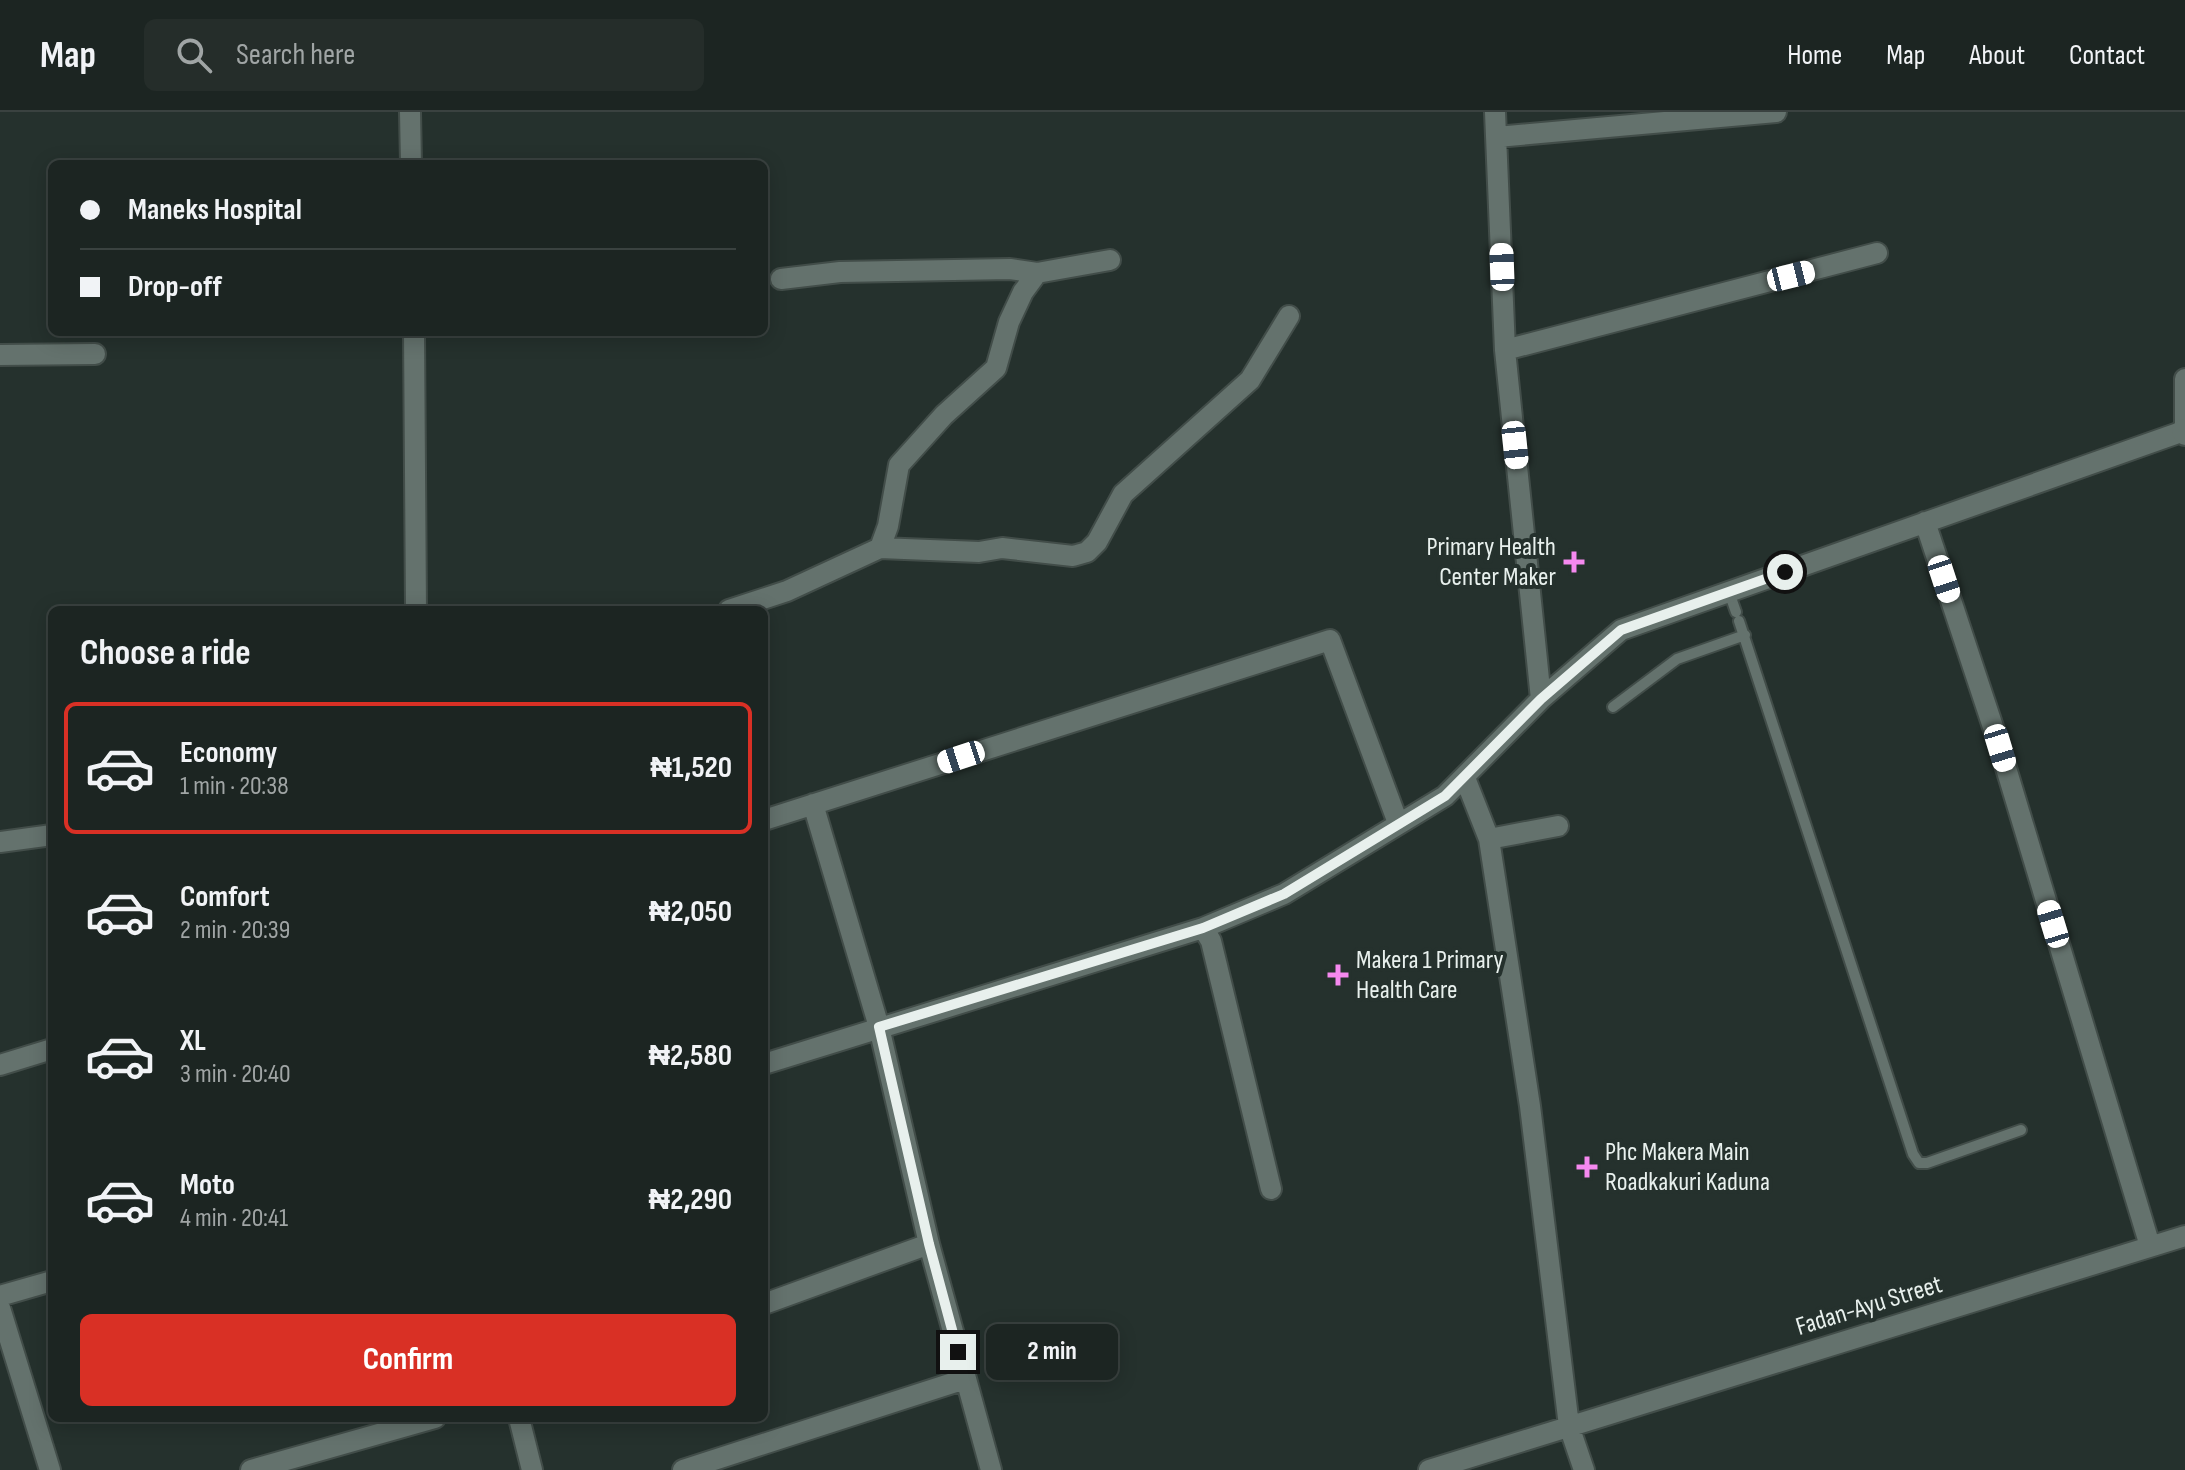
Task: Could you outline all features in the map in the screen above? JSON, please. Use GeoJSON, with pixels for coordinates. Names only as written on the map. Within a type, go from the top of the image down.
{"type":"FeatureCollection","features":[{"type":"Feature","properties":{"kind":"street"},"geometry":{"type":"LineString","coordinates":[[410,112],[411,160]]}},
{"type":"Feature","properties":{"kind":"street"},"geometry":{"type":"LineString","coordinates":[[1495,112],[1505,350],[1541,699]]}},
{"type":"Feature","properties":{"kind":"street"},"geometry":{"type":"LineString","coordinates":[[1497,137],[1776,112]]}},
{"type":"Feature","properties":{"kind":"street"},"geometry":{"type":"LineString","coordinates":[[1505,350],[1877,253]]}},
{"type":"Feature","properties":{"kind":"street"},"geometry":{"type":"LineString","coordinates":[[781,279],[840,272],[1010,269],[1037,273],[1110,260]]}},
{"type":"Feature","properties":{"kind":"street"},"geometry":{"type":"LineString","coordinates":[[880,548],[888,526],[899,465],[944,415],[996,368],[1009,322],[1023,292],[1037,273]]}},
{"type":"Feature","properties":{"kind":"street"},"geometry":{"type":"LineString","coordinates":[[741,606],[787,591],[880,548],[979,552],[1002,548],[1073,556],[1087,552],[1097,542],[1123,494],[1250,380],[1289,316]]}},
{"type":"Feature","properties":{"kind":"street"},"geometry":{"type":"LineString","coordinates":[[414,336],[416,606]]}},
{"type":"Feature","properties":{"kind":"street"},"geometry":{"type":"LineString","coordinates":[[0,355],[95,354]]}},
{"type":"Feature","properties":{"kind":"street"},"geometry":{"type":"LineString","coordinates":[[768,1063],[1203,928],[1284,894],[1445,796],[1541,699],[1621,630],[2185,432],[2185,379]]}},
{"type":"Feature","properties":{"kind":"street"},"geometry":{"type":"LineString","coordinates":[[1925,522],[2000,748],[2150,1246]]}},
{"type":"Feature","properties":{"kind":"street"},"geometry":{"type":"LineString","coordinates":[[768,819],[1330,640],[1398,823]]}},
{"type":"Feature","properties":{"kind":"street"},"geometry":{"type":"LineString","coordinates":[[1465,778],[1489,839],[1530,1106],[1569,1426],[1584,1470]]}},
{"type":"Feature","properties":{"kind":"street"},"geometry":{"type":"LineString","coordinates":[[813,804],[879,1027],[929,1244],[991,1470]]}},
{"type":"Feature","properties":{"kind":"street"},"geometry":{"type":"LineString","coordinates":[[1489,839],[1558,826]]}},
{"type":"Feature","properties":{"kind":"street"},"geometry":{"type":"LineString","coordinates":[[0,842],[48,836]]}},
{"type":"Feature","properties":{"kind":"street"},"geometry":{"type":"LineString","coordinates":[[1203,928],[1211,941],[1271,1189]]}},
{"type":"Feature","properties":{"kind":"street"},"geometry":{"type":"LineString","coordinates":[[0,1065],[48,1050]]}},
{"type":"Feature","properties":{"kind":"street","name":"Fadan-Ayu Street"},"geometry":{"type":"LineString","coordinates":[[1429,1470],[2185,1236]]}},
{"type":"Feature","properties":{"kind":"street"},"geometry":{"type":"LineString","coordinates":[[768,1303],[929,1244]]}},
{"type":"Feature","properties":{"kind":"street"},"geometry":{"type":"LineString","coordinates":[[0,1296],[48,1282]]}},
{"type":"Feature","properties":{"kind":"street"},"geometry":{"type":"LineString","coordinates":[[0,1308],[50,1470]]}},
{"type":"Feature","properties":{"kind":"street"},"geometry":{"type":"LineString","coordinates":[[683,1470],[965,1379]]}},
{"type":"Feature","properties":{"kind":"street"},"geometry":{"type":"LineString","coordinates":[[251,1470],[421,1422]]}},
{"type":"Feature","properties":{"kind":"street"},"geometry":{"type":"LineString","coordinates":[[520,1422],[532,1470]]}},
{"type":"Feature","properties":{"kind":"lane"},"geometry":{"type":"LineString","coordinates":[[1729,592],[1913,1154],[1919,1163],[1927,1163],[2021,1130]]}},
{"type":"Feature","properties":{"kind":"lane"},"geometry":{"type":"LineString","coordinates":[[1613,707],[1677,659],[1745,635]]}},
{"type":"Feature","properties":{"kind":"place","name":"Primary Health Center Maker"},"geometry":{"type":"Point","coordinates":[1574,562]}},
{"type":"Feature","properties":{"kind":"place","name":"Makera 1 Primary Health Care"},"geometry":{"type":"Point","coordinates":[1338,975]}},
{"type":"Feature","properties":{"kind":"place","name":"Phc Makera Main Roadkakuri Kaduna"},"geometry":{"type":"Point","coordinates":[1587,1167]}},
{"type":"Feature","properties":{"kind":"route"},"geometry":{"type":"LineString","coordinates":[[958,1352],[929,1244],[879,1027],[1203,928],[1284,894],[1445,796],[1541,699],[1621,630],[1785,572]]}}]}
